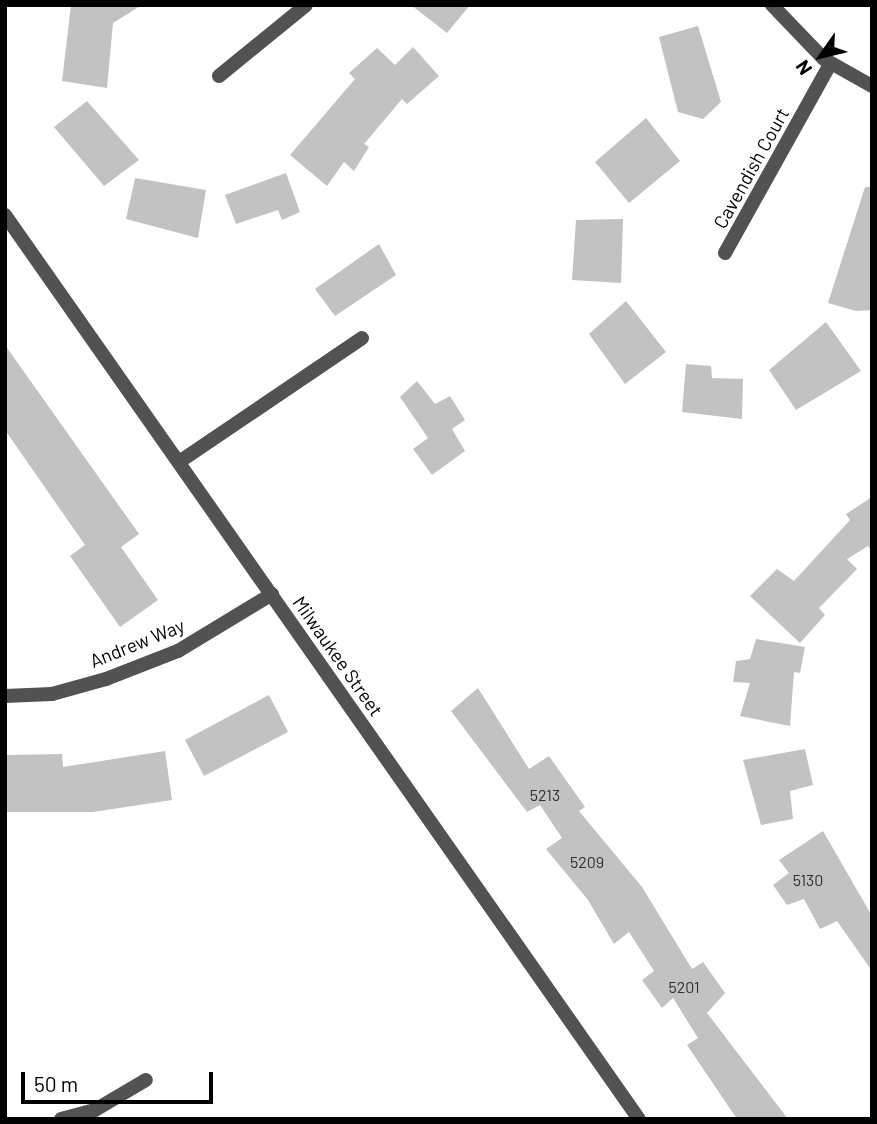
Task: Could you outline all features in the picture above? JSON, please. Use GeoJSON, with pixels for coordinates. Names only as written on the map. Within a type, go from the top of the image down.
{"type":"FeatureCollection","features":[{"type":"Feature","properties":{"kind":"street"},"geometry":{"type":"LineString","coordinates":[[219,76],[306,5]]}},
{"type":"Feature","properties":{"kind":"street"},"geometry":{"type":"LineString","coordinates":[[772,5],[830,64],[872,86]]}},
{"type":"Feature","properties":{"kind":"street","name":"Cavendish Court"},"geometry":{"type":"LineString","coordinates":[[725,253],[830,64]]}},
{"type":"Feature","properties":{"kind":"street","name":"Milwaukee Street"},"geometry":{"type":"LineString","coordinates":[[5,215],[639,1119]]}},
{"type":"Feature","properties":{"kind":"street"},"geometry":{"type":"LineString","coordinates":[[179,462],[362,338]]}},
{"type":"Feature","properties":{"kind":"street","name":"Andrew Way"},"geometry":{"type":"LineString","coordinates":[[5,696],[52,694],[106,679],[178,651],[272,594]]}},
{"type":"Feature","properties":{"kind":"street"},"geometry":{"type":"LineString","coordinates":[[61,1119],[95,1110],[146,1080]]}},
{"type":"Feature","properties":{"kind":"building"},"geometry":{"type":"Polygon","coordinates":[[[71,5],[142,5],[113,23],[107,88],[62,81],[71,5]]]}},
{"type":"Feature","properties":{"kind":"building"},"geometry":{"type":"Polygon","coordinates":[[[411,5],[470,5],[447,33],[411,5]]]}},
{"type":"Feature","properties":{"kind":"building"},"geometry":{"type":"Polygon","coordinates":[[[698,26],[721,102],[703,119],[678,112],[659,37],[698,26]]]}},
{"type":"Feature","properties":{"kind":"building"},"geometry":{"type":"Polygon","coordinates":[[[413,47],[439,76],[407,104],[402,99],[364,144],[369,147],[354,171],[344,162],[327,186],[290,155],[355,79],[349,73],[377,48],[395,65],[413,47]]]}},
{"type":"Feature","properties":{"kind":"building"},"geometry":{"type":"Polygon","coordinates":[[[87,101],[139,160],[104,186],[54,127],[87,101]]]}},
{"type":"Feature","properties":{"kind":"building"},"geometry":{"type":"Polygon","coordinates":[[[646,118],[680,161],[629,203],[595,162],[646,118]]]}},
{"type":"Feature","properties":{"kind":"building"},"geometry":{"type":"Polygon","coordinates":[[[286,173],[300,212],[282,220],[278,210],[236,224],[225,195],[286,173]]]}},
{"type":"Feature","properties":{"kind":"building"},"geometry":{"type":"Polygon","coordinates":[[[135,178],[206,190],[198,238],[126,219],[135,178]]]}},
{"type":"Feature","properties":{"kind":"building"},"geometry":{"type":"Polygon","coordinates":[[[865,187],[872,187],[872,310],[856,311],[828,303],[865,187]]]}},
{"type":"Feature","properties":{"kind":"building"},"geometry":{"type":"Polygon","coordinates":[[[623,219],[621,283],[572,280],[576,220],[623,219]]]}},
{"type":"Feature","properties":{"kind":"building"},"geometry":{"type":"Polygon","coordinates":[[[379,244],[396,275],[335,316],[315,289],[379,244]]]}},
{"type":"Feature","properties":{"kind":"building"},"geometry":{"type":"Polygon","coordinates":[[[626,301],[666,352],[625,384],[589,334],[626,301]]]}},
{"type":"Feature","properties":{"kind":"building"},"geometry":{"type":"Polygon","coordinates":[[[826,322],[861,371],[796,410],[769,370],[826,322]]]}},
{"type":"Feature","properties":{"kind":"building"},"geometry":{"type":"Polygon","coordinates":[[[5,345],[139,534],[121,547],[158,600],[120,627],[70,556],[85,545],[5,430],[5,345]]]}},
{"type":"Feature","properties":{"kind":"building"},"geometry":{"type":"Polygon","coordinates":[[[686,364],[711,366],[712,378],[743,379],[742,419],[682,412],[686,364]]]}},
{"type":"Feature","properties":{"kind":"building"},"geometry":{"type":"Polygon","coordinates":[[[417,381],[435,404],[450,396],[465,420],[452,429],[465,451],[432,475],[413,449],[428,438],[400,397],[417,381]]]}},
{"type":"Feature","properties":{"kind":"building"},"geometry":{"type":"Polygon","coordinates":[[[872,497],[872,552],[868,546],[847,559],[857,569],[819,608],[825,615],[800,643],[750,596],[777,569],[794,581],[850,520],[846,514],[872,497]]]}},
{"type":"Feature","properties":{"kind":"building"},"geometry":{"type":"Polygon","coordinates":[[[756,639],[805,647],[800,673],[794,672],[790,726],[740,716],[750,683],[733,682],[736,661],[750,659],[756,639]]]}},
{"type":"Feature","properties":{"kind":"building"},"geometry":{"type":"Polygon","coordinates":[[[478,688],[529,769],[549,756],[585,807],[579,811],[642,887],[692,969],[703,962],[725,993],[707,1013],[788,1119],[737,1119],[687,1045],[698,1038],[673,998],[662,1008],[642,980],[654,971],[629,932],[614,944],[588,900],[546,849],[562,838],[540,805],[527,812],[451,711],[478,688]]]}},
{"type":"Feature","properties":{"kind":"building"},"geometry":{"type":"Polygon","coordinates":[[[269,695],[288,732],[204,776],[185,740],[269,695]]]}},
{"type":"Feature","properties":{"kind":"building"},"geometry":{"type":"Polygon","coordinates":[[[805,749],[813,785],[790,791],[793,819],[761,825],[743,760],[805,749]]]}},
{"type":"Feature","properties":{"kind":"building"},"geometry":{"type":"Polygon","coordinates":[[[165,751],[172,800],[93,812],[5,812],[5,755],[62,754],[63,767],[165,751]]]}},
{"type":"Feature","properties":{"kind":"building"},"geometry":{"type":"Polygon","coordinates":[[[823,831],[872,916],[872,971],[837,921],[820,929],[804,899],[787,905],[773,885],[789,873],[779,860],[823,831]]]}}]}
